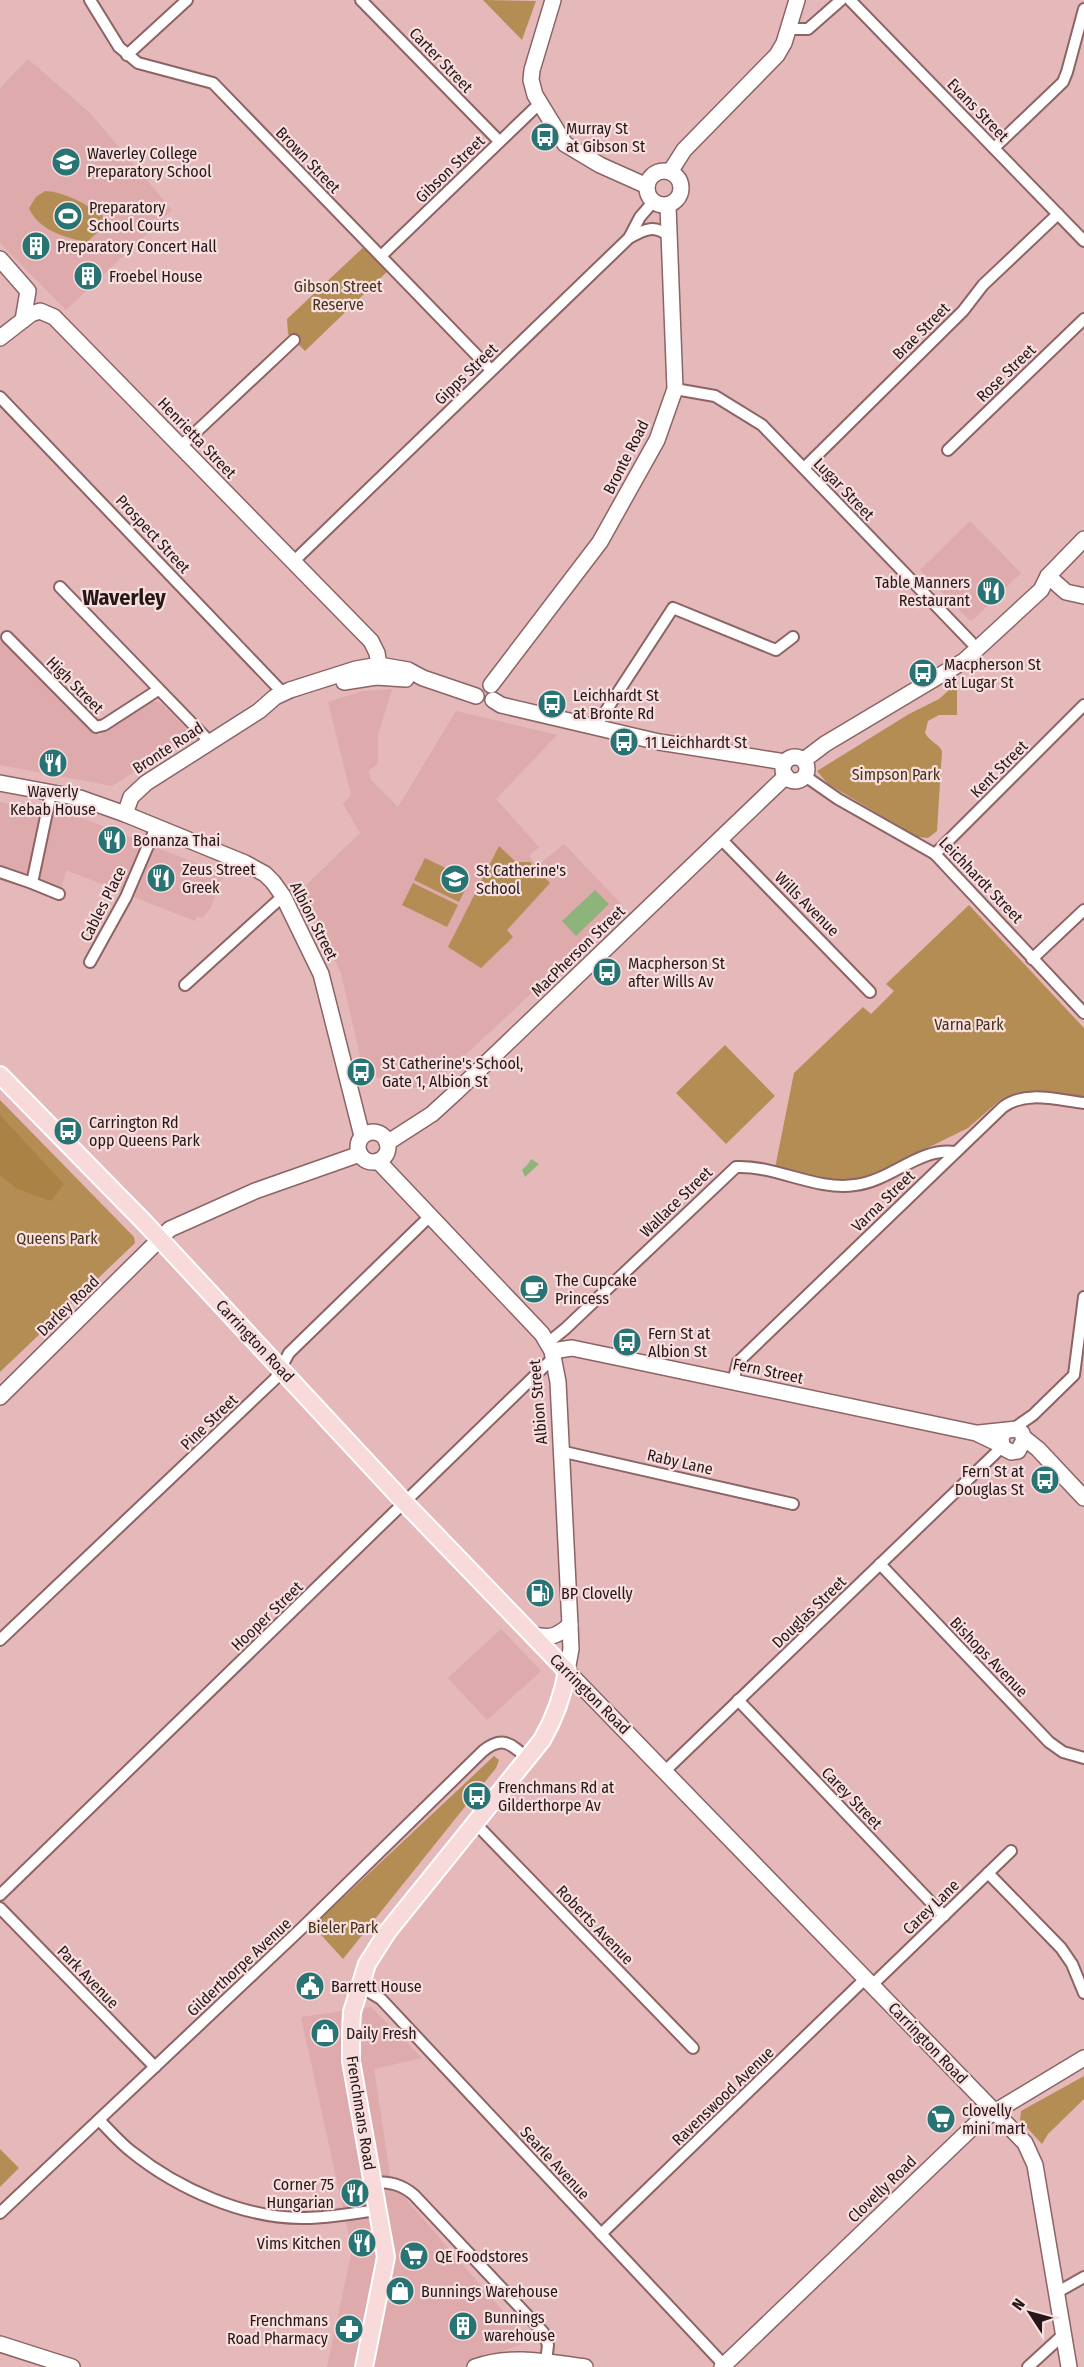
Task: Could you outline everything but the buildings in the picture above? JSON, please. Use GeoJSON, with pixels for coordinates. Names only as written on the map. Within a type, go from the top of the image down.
{"type":"FeatureCollection","features":[{"type":"Feature","properties":{"kind":"main road"},"geometry":{"type":"LineString","coordinates":[[553,0],[532,70],[533,88],[540,103],[561,140],[571,149],[634,182],[647,186]]}},
{"type":"Feature","properties":{"kind":"main road"},"geometry":{"type":"LineString","coordinates":[[670,172],[684,150],[772,61],[784,43],[796,0]]}},
{"type":"Feature","properties":{"kind":"main road"},"geometry":{"type":"LineString","coordinates":[[670,172],[679,179],[682,190],[677,200],[660,204],[649,197],[647,186],[656,173],[670,172]]}},
{"type":"Feature","properties":{"kind":"main road","name":"Bronte Road"},"geometry":{"type":"LineString","coordinates":[[125,814],[131,797],[137,790],[283,693],[356,669],[379,665],[408,670],[423,678],[476,696],[479,701],[485,703],[600,542],[657,440],[675,389],[670,237],[660,204]]}},
{"type":"Feature","properties":{"kind":"main road"},"geometry":{"type":"LineString","coordinates":[[0,259],[28,291],[23,320],[0,338]]}},
{"type":"Feature","properties":{"kind":"main road","name":"Henrietta Street"},"geometry":{"type":"LineString","coordinates":[[23,320],[40,311],[54,317],[370,641],[377,653],[379,665]]}},
{"type":"Feature","properties":{"kind":"main road"},"geometry":{"type":"LineString","coordinates":[[804,760],[825,744],[964,661],[1041,590],[1048,576],[1084,539]]}},
{"type":"Feature","properties":{"kind":"main road"},"geometry":{"type":"LineString","coordinates":[[947,671],[958,654],[1035,582],[1048,576]]}},
{"type":"Feature","properties":{"kind":"main road"},"geometry":{"type":"LineString","coordinates":[[1048,576],[1066,592],[1084,596]]}},
{"type":"Feature","properties":{"kind":"main road","name":"Bronte Road"},"geometry":{"type":"LineString","coordinates":[[259,711],[266,711],[352,680],[376,677],[423,678]]}},
{"type":"Feature","properties":{"kind":"main road"},"geometry":{"type":"LineString","coordinates":[[492,692],[501,705],[785,769],[796,781],[806,776],[808,766],[804,760],[795,756],[785,769]]}},
{"type":"Feature","properties":{"kind":"main road","name":"MacPherson Street"},"geometry":{"type":"LineString","coordinates":[[387,1143],[443,1104],[721,839],[785,769]]}},
{"type":"Feature","properties":{"kind":"main road"},"geometry":{"type":"LineString","coordinates":[[0,783],[80,798],[125,814]]}},
{"type":"Feature","properties":{"kind":"main road","name":"Albion Street"},"geometry":{"type":"LineString","coordinates":[[125,814],[255,868],[273,882],[283,896],[323,982],[362,1136]]}},
{"type":"Feature","properties":{"kind":"main road","name":"Carrington Road"},"geometry":{"type":"LineString","coordinates":[[0,1075],[160,1239],[405,1503],[1025,2143],[1031,2152],[1070,2367]]}},
{"type":"Feature","properties":{"kind":"main road"},"geometry":{"type":"LineString","coordinates":[[375,1132],[384,1137],[387,1143],[386,1154],[378,1161],[367,1161],[360,1154],[358,1144],[362,1136],[375,1132]]}},
{"type":"Feature","properties":{"kind":"main road"},"geometry":{"type":"LineString","coordinates":[[160,1239],[174,1226],[255,1191],[360,1154]]}},
{"type":"Feature","properties":{"kind":"main road","name":"Albion Street"},"geometry":{"type":"LineString","coordinates":[[378,1161],[552,1350],[558,1382],[570,1625],[571,1649],[567,1671]]}},
{"type":"Feature","properties":{"kind":"main road","name":"Darley Road"},"geometry":{"type":"LineString","coordinates":[[0,1397],[160,1239]]}},
{"type":"Feature","properties":{"kind":"main road","name":"Fern Street"},"geometry":{"type":"LineString","coordinates":[[552,1350],[581,1350],[1012,1441],[1038,1449],[1084,1498]]}},
{"type":"Feature","properties":{"kind":"main road"},"geometry":{"type":"LineString","coordinates":[[531,1634],[545,1638],[555,1637],[570,1625]]}},
{"type":"Feature","properties":{"kind":"main road","name":"Frenchmans Road"},"geometry":{"type":"LineString","coordinates":[[364,2367],[386,2258],[351,2061],[352,2012],[359,1986],[377,1947],[528,1759],[550,1726],[567,1671]]}},
{"type":"Feature","properties":{"kind":"main road","name":"Clovelly Road"},"geometry":{"type":"LineString","coordinates":[[723,2366],[968,2131],[994,2111],[1084,2058]]}},
{"type":"Feature","properties":{"kind":"main road"},"geometry":{"type":"LineString","coordinates":[[0,2344],[72,2367]]}},
{"type":"Feature","properties":{"kind":"main road"},"geometry":{"type":"LineString","coordinates":[[475,2367],[500,2364],[515,2359],[585,2367]]}},
{"type":"Feature","properties":{"kind":"street","name":"Brown Street"},"geometry":{"type":"LineString","coordinates":[[90,0],[114,40],[127,55],[138,63],[213,83],[491,370]]}},
{"type":"Feature","properties":{"kind":"street"},"geometry":{"type":"LineString","coordinates":[[127,55],[187,0]]}},
{"type":"Feature","properties":{"kind":"street","name":"Carter Street"},"geometry":{"type":"LineString","coordinates":[[361,0],[500,141]]}},
{"type":"Feature","properties":{"kind":"street"},"geometry":{"type":"LineString","coordinates":[[788,29],[808,29],[841,0]]}},
{"type":"Feature","properties":{"kind":"street","name":"Evans Street"},"geometry":{"type":"LineString","coordinates":[[850,0],[1084,241]]}},
{"type":"Feature","properties":{"kind":"street"},"geometry":{"type":"LineString","coordinates":[[994,148],[1063,82],[1068,72],[1084,9]]}},
{"type":"Feature","properties":{"kind":"street","name":"Gibson Street"},"geometry":{"type":"LineString","coordinates":[[381,256],[540,103]]}},
{"type":"Feature","properties":{"kind":"street","name":"Gipps Street"},"geometry":{"type":"LineString","coordinates":[[292,562],[629,238],[640,217],[660,204]]}},
{"type":"Feature","properties":{"kind":"street","name":"Brae Street"},"geometry":{"type":"LineString","coordinates":[[804,468],[963,311],[983,285],[1058,214]]}},
{"type":"Feature","properties":{"kind":"street"},"geometry":{"type":"LineString","coordinates":[[629,238],[646,229],[654,228],[670,237]]}},
{"type":"Feature","properties":{"kind":"street","name":"Rose Street"},"geometry":{"type":"LineString","coordinates":[[948,450],[1084,319]]}},
{"type":"Feature","properties":{"kind":"street"},"geometry":{"type":"LineString","coordinates":[[180,447],[294,340]]}},
{"type":"Feature","properties":{"kind":"street","name":"Lugar Street"},"geometry":{"type":"LineString","coordinates":[[675,389],[715,396],[762,425],[971,642]]}},
{"type":"Feature","properties":{"kind":"street","name":"Prospect Street"},"geometry":{"type":"LineString","coordinates":[[0,397],[283,693]]}},
{"type":"Feature","properties":{"kind":"street"},"geometry":{"type":"LineString","coordinates":[[60,587],[210,742]]}},
{"type":"Feature","properties":{"kind":"street"},"geometry":{"type":"LineString","coordinates":[[596,726],[673,608],[776,650],[793,637]]}},
{"type":"Feature","properties":{"kind":"street","name":"High Street"},"geometry":{"type":"LineString","coordinates":[[8,637],[96,728],[158,690]]}},
{"type":"Feature","properties":{"kind":"street","name":"Kent Street"},"geometry":{"type":"LineString","coordinates":[[935,854],[1084,705]]}},
{"type":"Feature","properties":{"kind":"street","name":"Leichhardt Street"},"geometry":{"type":"LineString","coordinates":[[806,776],[838,799],[935,854],[1084,1013]]}},
{"type":"Feature","properties":{"kind":"street"},"geometry":{"type":"LineString","coordinates":[[32,883],[51,793]]}},
{"type":"Feature","properties":{"kind":"street","name":"Cables Place"},"geometry":{"type":"LineString","coordinates":[[90,962],[126,897],[156,827]]}},
{"type":"Feature","properties":{"kind":"street","name":"Wills Avenue"},"geometry":{"type":"LineString","coordinates":[[721,839],[870,992]]}},
{"type":"Feature","properties":{"kind":"street"},"geometry":{"type":"LineString","coordinates":[[0,872],[59,894]]}},
{"type":"Feature","properties":{"kind":"street"},"geometry":{"type":"LineString","coordinates":[[185,985],[283,896]]}},
{"type":"Feature","properties":{"kind":"street"},"geometry":{"type":"LineString","coordinates":[[1032,959],[1084,910]]}},
{"type":"Feature","properties":{"kind":"street","name":"Varna Street"},"geometry":{"type":"LineString","coordinates":[[733,1382],[738,1362],[996,1112],[1014,1099],[1038,1098],[1084,1103]]}},
{"type":"Feature","properties":{"kind":"street","name":"Wallace Street"},"geometry":{"type":"LineString","coordinates":[[552,1350],[566,1329],[736,1167],[845,1186],[868,1183],[937,1151],[955,1152]]}},
{"type":"Feature","properties":{"kind":"street","name":"Pine Street"},"geometry":{"type":"LineString","coordinates":[[0,1640],[275,1379],[289,1353],[429,1217]]}},
{"type":"Feature","properties":{"kind":"street"},"geometry":{"type":"LineString","coordinates":[[1012,1441],[1033,1415],[1074,1375],[1084,1297]]}},
{"type":"Feature","properties":{"kind":"street","name":"Hooper Street"},"geometry":{"type":"LineString","coordinates":[[0,1895],[405,1503],[552,1350]]}},
{"type":"Feature","properties":{"kind":"street","name":"Douglas Street"},"geometry":{"type":"LineString","coordinates":[[665,1771],[973,1474],[1012,1441]]}},
{"type":"Feature","properties":{"kind":"street","name":"Raby Lane"},"geometry":{"type":"LineString","coordinates":[[560,1451],[793,1504]]}},
{"type":"Feature","properties":{"kind":"street","name":"Bishops Avenue"},"geometry":{"type":"LineString","coordinates":[[880,1564],[1049,1742],[1063,1752],[1084,1758]]}},
{"type":"Feature","properties":{"kind":"street","name":"Carey Street"},"geometry":{"type":"LineString","coordinates":[[738,1700],[944,1916]]}},
{"type":"Feature","properties":{"kind":"street","name":"Gilderthorpe Avenue"},"geometry":{"type":"LineString","coordinates":[[0,2213],[303,1927],[483,1751],[492,1744],[500,1742],[514,1747],[528,1759]]}},
{"type":"Feature","properties":{"kind":"street","name":"Roberts Avenue"},"geometry":{"type":"LineString","coordinates":[[476,1824],[693,2048]]}},
{"type":"Feature","properties":{"kind":"street","name":"Carey Lane"},"geometry":{"type":"LineString","coordinates":[[869,1982],[944,1916],[1011,1851]]}},
{"type":"Feature","properties":{"kind":"street"},"geometry":{"type":"LineString","coordinates":[[988,1873],[1061,1948],[1072,1964],[1084,1993]]}},
{"type":"Feature","properties":{"kind":"street","name":"Park Avenue"},"geometry":{"type":"LineString","coordinates":[[0,1908],[155,2067]]}},
{"type":"Feature","properties":{"kind":"street","name":"Ravenswood Avenue"},"geometry":{"type":"LineString","coordinates":[[601,2234],[869,1982]]}},
{"type":"Feature","properties":{"kind":"street","name":"Searle Avenue"},"geometry":{"type":"LineString","coordinates":[[359,1986],[381,1999],[723,2366]]}},
{"type":"Feature","properties":{"kind":"street"},"geometry":{"type":"LineString","coordinates":[[99,2120],[132,2152],[159,2171],[210,2199],[230,2206],[267,2215],[304,2218],[378,2210]]}},
{"type":"Feature","properties":{"kind":"street"},"geometry":{"type":"LineString","coordinates":[[373,2182],[391,2182],[414,2195],[543,2332],[549,2349],[546,2362]]}},
{"type":"Feature","properties":{"kind":"street"},"geometry":{"type":"LineString","coordinates":[[1056,2293],[1084,2277]]}},
{"type":"Feature","properties":{"kind":"street"},"geometry":{"type":"LineString","coordinates":[[1028,2367],[1064,2334]]}},
{"type":"Feature","properties":{"kind":"shaded area","name":"Waverley College Preparatory School"},"geometry":{"type":"Polygon","coordinates":[[[28,59],[90,113],[172,210],[66,310],[0,243],[0,88],[28,59]]]}},
{"type":"Feature","properties":{"kind":"shaded area"},"geometry":{"type":"Polygon","coordinates":[[[970,521],[1021,573],[973,620],[969,620],[920,570],[970,521]]]}},
{"type":"Feature","properties":{"kind":"shaded area"},"geometry":{"type":"Polygon","coordinates":[[[5,637],[99,736],[152,701],[161,703],[188,731],[187,738],[112,786],[0,765],[0,642],[5,637]]]}},
{"type":"Feature","properties":{"kind":"shaded area","name":"St Catherine's School"},"geometry":{"type":"Polygon","coordinates":[[[392,689],[378,735],[378,764],[369,770],[370,779],[398,807],[456,711],[557,735],[496,799],[539,847],[529,856],[537,866],[564,844],[624,907],[438,1080],[417,1088],[396,1087],[386,1083],[367,1069],[361,1060],[341,973],[300,891],[360,833],[343,804],[351,795],[328,702],[363,691],[392,689]]]}},
{"type":"Feature","properties":{"kind":"shaded area"},"geometry":{"type":"Polygon","coordinates":[[[0,802],[45,811],[31,878],[0,867],[0,802]]]}},
{"type":"Feature","properties":{"kind":"shaded area"},"geometry":{"type":"Polygon","coordinates":[[[51,812],[77,816],[143,842],[122,892],[66,870],[61,890],[37,881],[51,812]]]}},
{"type":"Feature","properties":{"kind":"shaded area"},"geometry":{"type":"Polygon","coordinates":[[[155,847],[224,874],[210,909],[202,918],[197,916],[195,921],[134,897],[155,847]]]}},
{"type":"Feature","properties":{"kind":"shaded area"},"geometry":{"type":"Polygon","coordinates":[[[595,890],[609,904],[576,936],[562,921],[595,890]]]}},
{"type":"Feature","properties":{"kind":"shaded area"},"geometry":{"type":"Polygon","coordinates":[[[0,1115],[64,1184],[51,1201],[17,1189],[0,1175],[0,1115]]]}},
{"type":"Feature","properties":{"kind":"shaded area"},"geometry":{"type":"Polygon","coordinates":[[[531,1159],[539,1164],[525,1177],[522,1170],[531,1159]]]}},
{"type":"Feature","properties":{"kind":"shaded area"},"geometry":{"type":"Polygon","coordinates":[[[501,1629],[541,1671],[487,1720],[448,1678],[501,1629]]]}},
{"type":"Feature","properties":{"kind":"shaded area"},"geometry":{"type":"Polygon","coordinates":[[[371,2007],[422,2058],[374,2069],[391,2182],[529,2341],[463,2367],[327,2367],[352,2250],[301,2017],[371,2007]]]}},
{"type":"Feature","properties":{"kind":"green space"},"geometry":{"type":"Polygon","coordinates":[[[483,0],[536,1],[522,40],[483,0]]]}},
{"type":"Feature","properties":{"kind":"green space","name":"Preparatory School Courts"},"geometry":{"type":"Polygon","coordinates":[[[45,191],[68,196],[89,207],[102,215],[104,226],[87,242],[53,232],[33,216],[29,208],[36,197],[45,191]]]}},
{"type":"Feature","properties":{"kind":"green space","name":"Gibson Street Reserve"},"geometry":{"type":"Polygon","coordinates":[[[368,243],[392,267],[305,351],[288,334],[287,319],[368,243]]]}},
{"type":"Feature","properties":{"kind":"green space","name":"Simpson Park"},"geometry":{"type":"Polygon","coordinates":[[[957,683],[957,715],[939,715],[928,721],[925,733],[942,751],[937,831],[928,838],[917,837],[828,784],[817,771],[909,714],[939,699],[957,683]]]}},
{"type":"Feature","properties":{"kind":"green space"},"geometry":{"type":"Polygon","coordinates":[[[499,846],[516,862],[530,862],[550,883],[507,930],[513,937],[481,968],[448,947],[499,846]]]}},
{"type":"Feature","properties":{"kind":"green space"},"geometry":{"type":"Polygon","coordinates":[[[425,858],[470,880],[459,902],[414,880],[425,858]]]}},
{"type":"Feature","properties":{"kind":"green space"},"geometry":{"type":"Polygon","coordinates":[[[413,883],[458,905],[447,927],[402,905],[413,883]]]}},
{"type":"Feature","properties":{"kind":"green space","name":"Varna Park"},"geometry":{"type":"Polygon","coordinates":[[[969,905],[1084,1028],[1084,1099],[1028,1092],[1016,1093],[1000,1100],[968,1128],[869,1177],[833,1179],[775,1168],[794,1073],[863,1007],[871,1014],[894,991],[886,984],[969,905]]]}},
{"type":"Feature","properties":{"kind":"green space"},"geometry":{"type":"Polygon","coordinates":[[[725,1045],[775,1096],[726,1144],[676,1093],[725,1045]]]}},
{"type":"Feature","properties":{"kind":"green space","name":"Queens Park"},"geometry":{"type":"Polygon","coordinates":[[[0,1100],[134,1237],[135,1243],[0,1372],[0,1100]]]}},
{"type":"Feature","properties":{"kind":"green space","name":"Bieler Park"},"geometry":{"type":"Polygon","coordinates":[[[494,1756],[499,1760],[496,1768],[343,1959],[313,1926],[494,1756]]]}},
{"type":"Feature","properties":{"kind":"green space"},"geometry":{"type":"Polygon","coordinates":[[[1084,2076],[1084,2099],[1048,2134],[1042,2144],[1020,2120],[1021,2111],[1084,2076]]]}},
{"type":"Feature","properties":{"kind":"green space"},"geometry":{"type":"Polygon","coordinates":[[[0,2149],[19,2168],[0,2187],[0,2149]]]}},
{"type":"Feature","properties":{"kind":"place","name":"Murray St at Gibson St"},"geometry":{"type":"Point","coordinates":[545,137]}},
{"type":"Feature","properties":{"kind":"place","name":"Waverley College Preparatory School"},"geometry":{"type":"Point","coordinates":[66,162]}},
{"type":"Feature","properties":{"kind":"place","name":"Preparatory School Courts"},"geometry":{"type":"Point","coordinates":[68,216]}},
{"type":"Feature","properties":{"kind":"place","name":"Preparatory Concert Hall"},"geometry":{"type":"Point","coordinates":[36,246]}},
{"type":"Feature","properties":{"kind":"place","name":"Froebel House"},"geometry":{"type":"Point","coordinates":[88,276]}},
{"type":"Feature","properties":{"kind":"place","name":"Table Manners Restaurant"},"geometry":{"type":"Point","coordinates":[991,591]}},
{"type":"Feature","properties":{"kind":"place","name":"Macpherson St at Lugar St"},"geometry":{"type":"Point","coordinates":[923,673]}},
{"type":"Feature","properties":{"kind":"place","name":"Leichhardt St at Bronte Rd"},"geometry":{"type":"Point","coordinates":[552,704]}},
{"type":"Feature","properties":{"kind":"place","name":"11 Leichhardt St"},"geometry":{"type":"Point","coordinates":[624,742]}},
{"type":"Feature","properties":{"kind":"place","name":"Waverly Kebab House"},"geometry":{"type":"Point","coordinates":[53,763]}},
{"type":"Feature","properties":{"kind":"place","name":"Bonanza Thai"},"geometry":{"type":"Point","coordinates":[112,840]}},
{"type":"Feature","properties":{"kind":"place","name":"Zeus Street Greek"},"geometry":{"type":"Point","coordinates":[161,878]}},
{"type":"Feature","properties":{"kind":"place","name":"St Catherine's School"},"geometry":{"type":"Point","coordinates":[455,879]}},
{"type":"Feature","properties":{"kind":"place","name":"Macpherson St after Wills Av"},"geometry":{"type":"Point","coordinates":[607,972]}},
{"type":"Feature","properties":{"kind":"place","name":"St Catherine's School, Gate 1, Albion St"},"geometry":{"type":"Point","coordinates":[361,1072]}},
{"type":"Feature","properties":{"kind":"place","name":"Carrington Rd opp Queens Park"},"geometry":{"type":"Point","coordinates":[68,1131]}},
{"type":"Feature","properties":{"kind":"place","name":"The Cupcake Princess"},"geometry":{"type":"Point","coordinates":[534,1289]}},
{"type":"Feature","properties":{"kind":"place","name":"Fern St at Albion St"},"geometry":{"type":"Point","coordinates":[627,1342]}},
{"type":"Feature","properties":{"kind":"place","name":"Fern St at Douglas St"},"geometry":{"type":"Point","coordinates":[1045,1480]}},
{"type":"Feature","properties":{"kind":"place","name":"BP Clovelly"},"geometry":{"type":"Point","coordinates":[540,1593]}},
{"type":"Feature","properties":{"kind":"place","name":"Frenchmans Rd at Gilderthorpe Av"},"geometry":{"type":"Point","coordinates":[477,1796]}},
{"type":"Feature","properties":{"kind":"place","name":"Barrett House"},"geometry":{"type":"Point","coordinates":[310,1986]}},
{"type":"Feature","properties":{"kind":"place","name":"Daily Fresh"},"geometry":{"type":"Point","coordinates":[325,2033]}},
{"type":"Feature","properties":{"kind":"place","name":"clovelly mini mart"},"geometry":{"type":"Point","coordinates":[941,2119]}},
{"type":"Feature","properties":{"kind":"place","name":"Corner 75 Hungarian"},"geometry":{"type":"Point","coordinates":[355,2193]}},
{"type":"Feature","properties":{"kind":"place","name":"Vims Kitchen"},"geometry":{"type":"Point","coordinates":[362,2243]}},
{"type":"Feature","properties":{"kind":"place","name":"QE Foodstores"},"geometry":{"type":"Point","coordinates":[414,2256]}},
{"type":"Feature","properties":{"kind":"place","name":"Bunnings Warehouse"},"geometry":{"type":"Point","coordinates":[400,2291]}},
{"type":"Feature","properties":{"kind":"place","name":"Bunnings warehouse"},"geometry":{"type":"Point","coordinates":[463,2326]}},
{"type":"Feature","properties":{"kind":"place","name":"Frenchmans Road Pharmacy"},"geometry":{"type":"Point","coordinates":[349,2329]}},
{"type":"Feature","properties":{"kind":"district","name":"Waverley"},"geometry":{"type":"Point","coordinates":[124,597]}}]}
